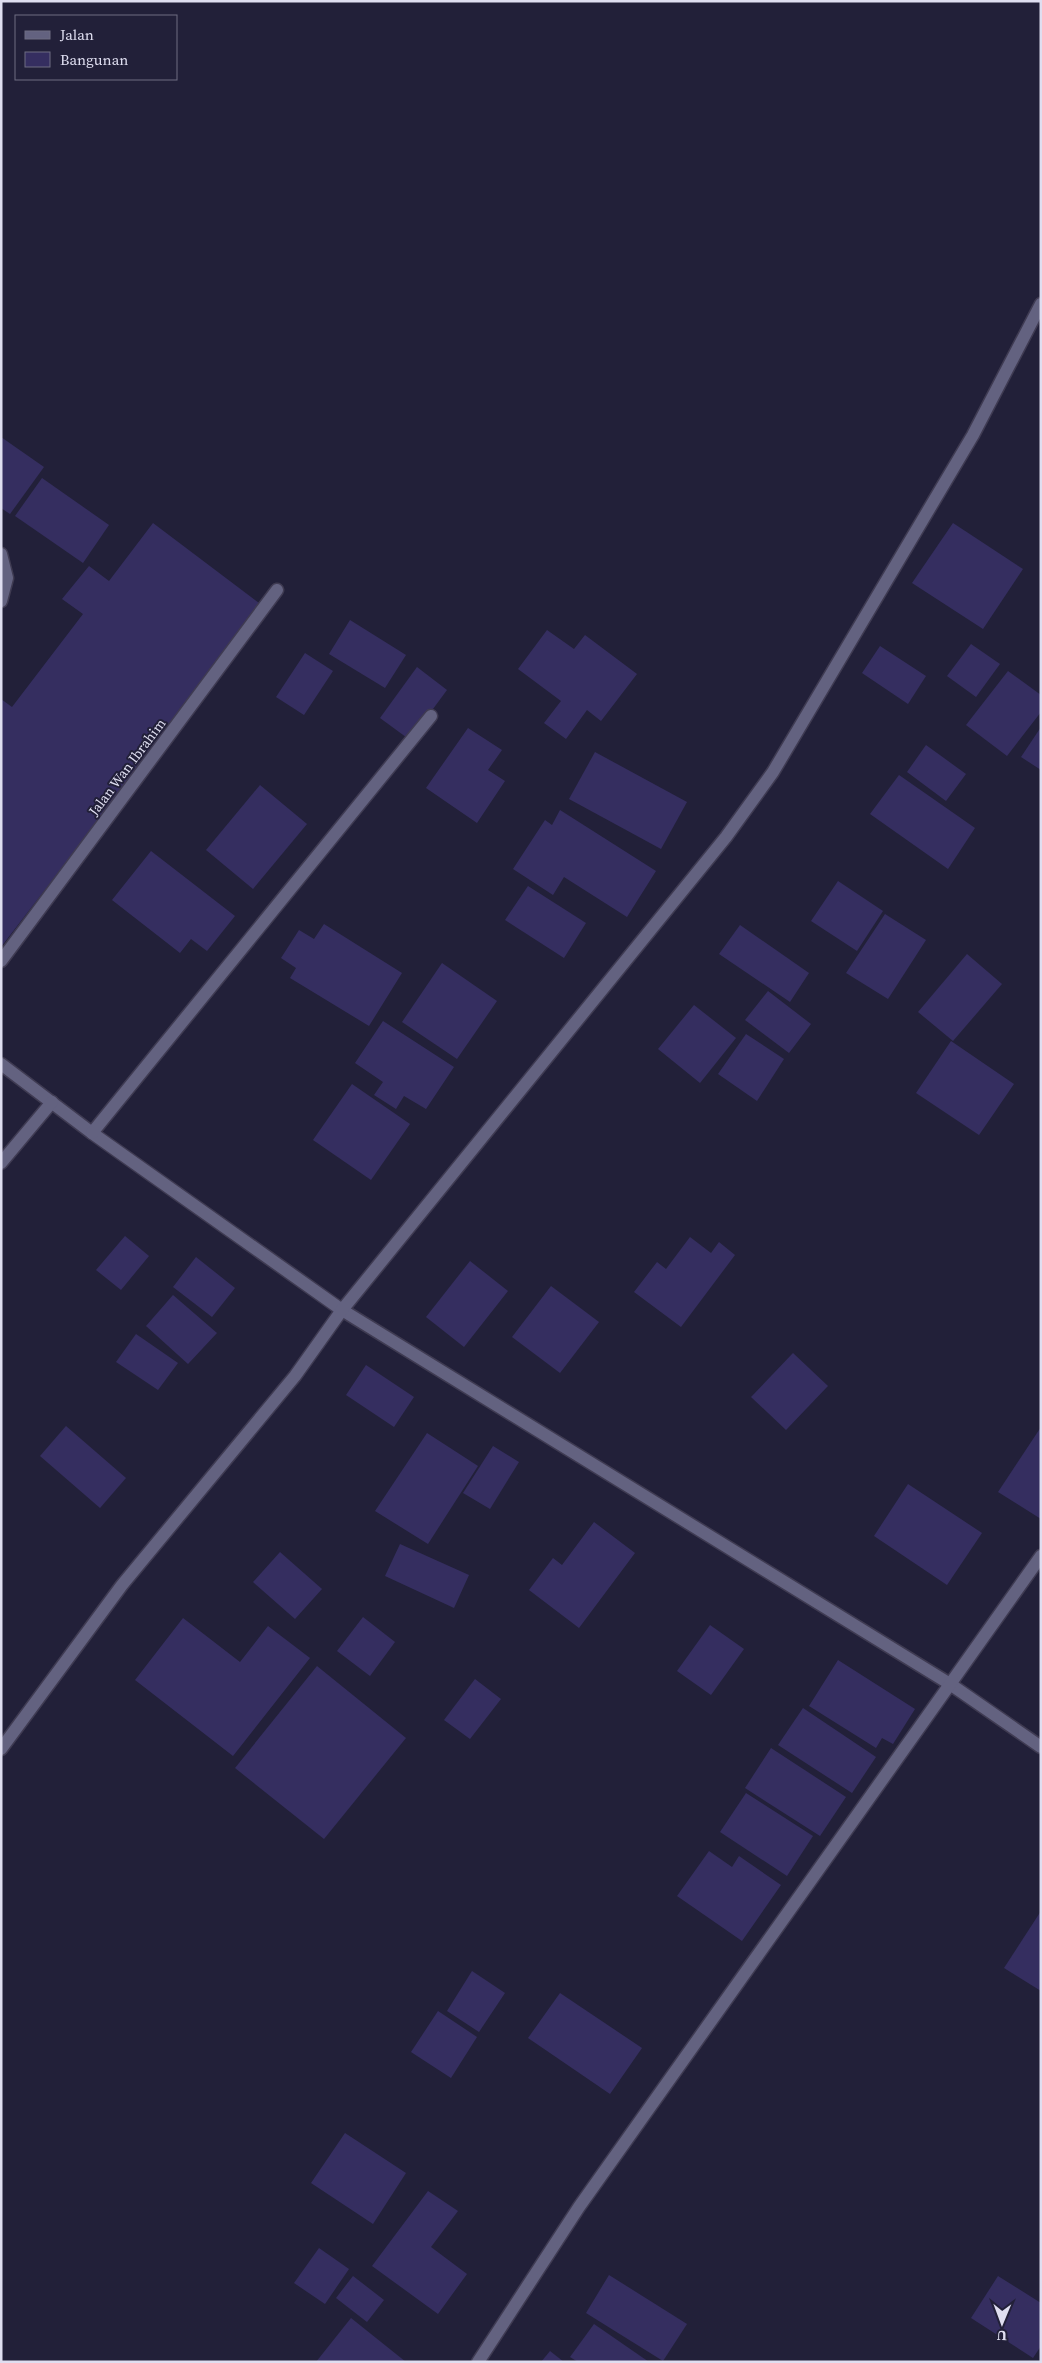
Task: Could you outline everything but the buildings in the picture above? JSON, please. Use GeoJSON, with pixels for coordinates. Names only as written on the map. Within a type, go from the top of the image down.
{"type":"FeatureCollection","features":[{"type":"Feature","properties":{"kind":"street"},"geometry":{"type":"LineString","coordinates":[[1,1749],[122,1585],[295,1376],[342,1310],[720,845],[772,772],[973,435],[1041,304]]}},
{"type":"Feature","properties":{"kind":"street"},"geometry":{"type":"LineString","coordinates":[[1,554],[7,578],[1,601]]}},
{"type":"Feature","properties":{"kind":"street","name":"Jalan Wan Ibrahim"},"geometry":{"type":"LineString","coordinates":[[1,961],[276,590]]}},
{"type":"Feature","properties":{"kind":"street"},"geometry":{"type":"LineString","coordinates":[[92,1133],[431,716]]}},
{"type":"Feature","properties":{"kind":"street"},"geometry":{"type":"LineString","coordinates":[[1,1064],[92,1133],[342,1310],[950,1684],[1041,1747]]}},
{"type":"Feature","properties":{"kind":"street"},"geometry":{"type":"LineString","coordinates":[[1,1163],[52,1102]]}},
{"type":"Feature","properties":{"kind":"street"},"geometry":{"type":"LineString","coordinates":[[478,2362],[585,2199],[1041,1556]]}}]}
